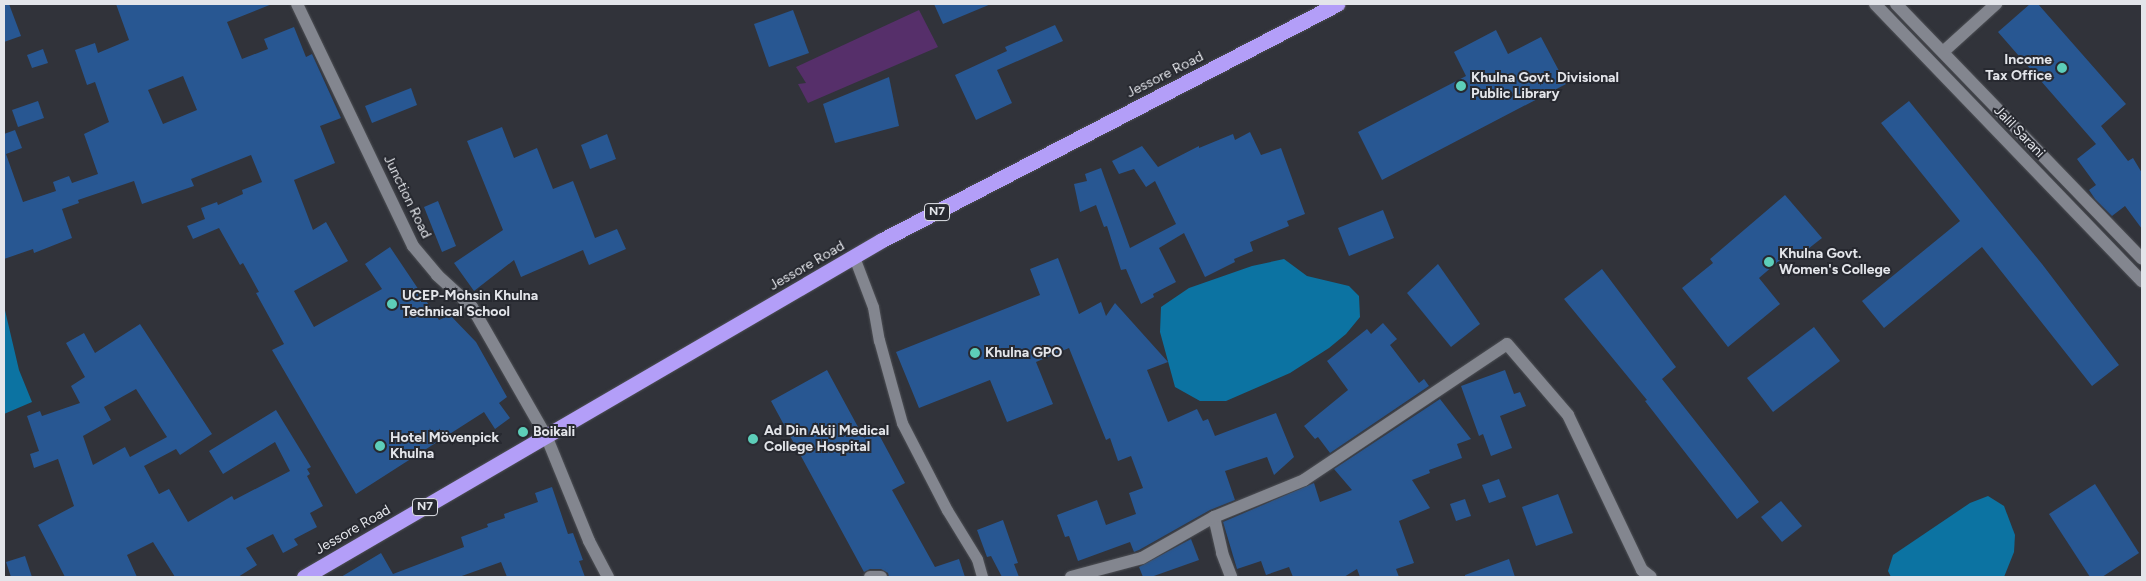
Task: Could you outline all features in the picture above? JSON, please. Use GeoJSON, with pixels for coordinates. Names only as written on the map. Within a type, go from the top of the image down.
{"type":"FeatureCollection","features":[{"type":"Feature","properties":{"kind":"highway","name":"Jessore Road"},"geometry":{"type":"LineString","coordinates":[[304,577],[547,438],[854,257],[1337,4]]}},
{"type":"Feature","properties":{"kind":"main road","name":"Junction Road"},"geometry":{"type":"LineString","coordinates":[[297,4],[413,246],[437,275],[472,307],[547,438],[588,540],[608,577]]}},
{"type":"Feature","properties":{"kind":"main road","name":"Jalil Sarani"},"geometry":{"type":"LineString","coordinates":[[1875,4],[2142,281]]}},
{"type":"Feature","properties":{"kind":"main road","name":"Jalil Sarani"},"geometry":{"type":"LineString","coordinates":[[1896,4],[2140,254]]}},
{"type":"Feature","properties":{"kind":"main road"},"geometry":{"type":"LineString","coordinates":[[1943,52],[1996,4]]}},
{"type":"Feature","properties":{"kind":"main road"},"geometry":{"type":"LineString","coordinates":[[1071,577],[1108,573],[1142,558],[1214,517],[1304,480],[1507,344],[1568,415],[1642,570],[1651,577]]}},
{"type":"Feature","properties":{"kind":"main road"},"geometry":{"type":"LineString","coordinates":[[1214,517],[1222,553],[1231,577]]}},
{"type":"Feature","properties":{"kind":"main road"},"geometry":{"type":"LineString","coordinates":[[870,577],[881,577]]}},
{"type":"Feature","properties":{"kind":"lane"},"geometry":{"type":"LineString","coordinates":[[854,257],[873,307],[879,340],[902,423],[947,510],[977,559],[982,577]]}},
{"type":"Feature","properties":{"kind":"shaded area"},"geometry":{"type":"Polygon","coordinates":[[[919,10],[938,47],[808,103],[798,84],[806,83],[796,67],[919,10]]]}},
{"type":"Feature","properties":{"kind":"water"},"geometry":{"type":"Polygon","coordinates":[[[1284,259],[1307,276],[1349,286],[1359,296],[1360,317],[1346,334],[1329,348],[1290,373],[1226,401],[1200,401],[1175,387],[1160,332],[1161,307],[1189,288],[1252,266],[1284,259]]]}},
{"type":"Feature","properties":{"kind":"water"},"geometry":{"type":"Polygon","coordinates":[[[4,306],[19,370],[32,402],[4,414],[4,306]]]}},
{"type":"Feature","properties":{"kind":"water"},"geometry":{"type":"Polygon","coordinates":[[[1988,496],[2004,506],[2015,535],[2014,552],[2004,577],[1891,577],[1888,571],[1893,555],[1970,503],[1988,496]]]}},
{"type":"Feature","properties":{"kind":"building"},"geometry":{"type":"Polygon","coordinates":[[[4,4],[9,4],[21,36],[4,42],[4,4]]]}},
{"type":"Feature","properties":{"kind":"building"},"geometry":{"type":"Polygon","coordinates":[[[116,4],[272,4],[227,22],[242,59],[268,49],[264,39],[294,27],[306,57],[312,54],[341,118],[320,126],[335,163],[294,180],[313,230],[326,222],[348,261],[294,291],[314,327],[382,289],[365,264],[390,247],[439,320],[450,315],[476,342],[507,397],[499,403],[510,418],[495,429],[484,412],[356,494],[272,350],[284,344],[256,293],[259,292],[243,263],[240,265],[219,228],[193,239],[187,226],[205,219],[201,208],[217,202],[218,205],[243,194],[242,190],[262,182],[251,155],[191,179],[194,186],[142,204],[134,181],[78,200],[79,203],[62,209],[72,238],[34,253],[33,249],[4,259],[4,134],[15,130],[22,148],[6,154],[23,202],[56,191],[53,182],[69,176],[72,183],[98,174],[84,134],[109,122],[95,82],[87,85],[75,50],[95,43],[98,53],[129,40],[116,4]],[[183,76],[148,90],[163,124],[197,110],[183,76]]]}},
{"type":"Feature","properties":{"kind":"building"},"geometry":{"type":"Polygon","coordinates":[[[934,4],[991,4],[943,24],[934,4]]]}},
{"type":"Feature","properties":{"kind":"building","name":"Income Tax Office"},"geometry":{"type":"Polygon","coordinates":[[[2030,4],[2038,4],[2126,104],[2101,126],[2128,161],[2133,158],[2142,173],[2142,229],[2125,206],[2112,216],[2095,199],[2089,190],[2096,185],[2077,159],[2096,144],[1998,32],[2030,4]]]}},
{"type":"Feature","properties":{"kind":"building"},"geometry":{"type":"Polygon","coordinates":[[[793,10],[809,53],[769,67],[754,24],[793,10]]]}},
{"type":"Feature","properties":{"kind":"building"},"geometry":{"type":"Polygon","coordinates":[[[1055,25],[1063,41],[997,70],[1012,103],[976,120],[955,75],[1007,51],[1005,47],[1055,25]]]}},
{"type":"Feature","properties":{"kind":"building"},"geometry":{"type":"Polygon","coordinates":[[[1496,30],[1508,54],[1541,37],[1566,84],[1382,180],[1358,132],[1466,76],[1454,52],[1496,30]]]}},
{"type":"Feature","properties":{"kind":"building"},"geometry":{"type":"Polygon","coordinates":[[[43,49],[48,63],[32,68],[27,55],[43,49]]]}},
{"type":"Feature","properties":{"kind":"building"},"geometry":{"type":"Polygon","coordinates":[[[889,77],[899,126],[835,143],[823,104],[889,77]]]}},
{"type":"Feature","properties":{"kind":"building"},"geometry":{"type":"Polygon","coordinates":[[[411,88],[417,105],[372,123],[365,106],[411,88]]]}},
{"type":"Feature","properties":{"kind":"building"},"geometry":{"type":"Polygon","coordinates":[[[38,101],[44,118],[18,127],[12,110],[38,101]]]}},
{"type":"Feature","properties":{"kind":"building"},"geometry":{"type":"Polygon","coordinates":[[[1909,101],[2042,264],[2119,365],[2092,386],[1982,247],[1884,328],[1862,301],[1960,221],[1881,123],[1909,101]]]}},
{"type":"Feature","properties":{"kind":"building"},"geometry":{"type":"Polygon","coordinates":[[[502,127],[514,158],[537,148],[553,189],[573,181],[595,238],[617,229],[626,249],[589,265],[583,250],[521,277],[514,260],[474,291],[454,263],[503,230],[467,141],[502,127]]]}},
{"type":"Feature","properties":{"kind":"building"},"geometry":{"type":"Polygon","coordinates":[[[1250,132],[1261,155],[1281,148],[1305,214],[1287,221],[1289,226],[1250,242],[1253,251],[1234,259],[1235,262],[1205,277],[1184,233],[1159,248],[1176,282],[1153,294],[1154,297],[1141,304],[1126,269],[1121,270],[1107,226],[1104,227],[1096,205],[1080,212],[1074,184],[1087,181],[1085,174],[1101,168],[1130,248],[1176,224],[1155,181],[1146,187],[1134,169],[1119,174],[1112,161],[1142,146],[1158,167],[1199,146],[1199,148],[1233,134],[1235,140],[1250,132]]]}},
{"type":"Feature","properties":{"kind":"building"},"geometry":{"type":"Polygon","coordinates":[[[607,134],[616,159],[590,169],[581,145],[607,134]]]}},
{"type":"Feature","properties":{"kind":"building"},"geometry":{"type":"Polygon","coordinates":[[[1785,195],[1822,238],[1799,256],[1793,249],[1759,278],[1780,304],[1728,347],[1682,288],[1713,263],[1710,259],[1785,195]]]}},
{"type":"Feature","properties":{"kind":"building"},"geometry":{"type":"Polygon","coordinates":[[[438,201],[456,246],[442,252],[424,207],[438,201]]]}},
{"type":"Feature","properties":{"kind":"building"},"geometry":{"type":"Polygon","coordinates":[[[1383,210],[1394,238],[1349,256],[1338,228],[1383,210]]]}},
{"type":"Feature","properties":{"kind":"building"},"geometry":{"type":"Polygon","coordinates":[[[1058,258],[1079,314],[1101,302],[1106,316],[1115,303],[1168,362],[1147,370],[1168,422],[1197,409],[1203,421],[1208,419],[1215,436],[1276,413],[1294,457],[1274,475],[1267,457],[1225,471],[1235,500],[1210,510],[1134,552],[1130,542],[1078,561],[1069,536],[1065,537],[1057,515],[1097,500],[1106,525],[1136,514],[1129,493],[1143,488],[1131,456],[1118,461],[1110,438],[1106,440],[1069,348],[1036,362],[1053,404],[1007,422],[990,380],[919,408],[896,352],[1040,295],[1030,269],[1058,258]]]}},
{"type":"Feature","properties":{"kind":"building"},"geometry":{"type":"Polygon","coordinates":[[[1438,264],[1480,324],[1451,347],[1407,293],[1438,264]]]}},
{"type":"Feature","properties":{"kind":"building"},"geometry":{"type":"Polygon","coordinates":[[[1602,269],[1676,367],[1662,379],[1759,502],[1737,519],[1645,401],[1647,400],[1564,299],[1602,269]]]}},
{"type":"Feature","properties":{"kind":"building"},"geometry":{"type":"Polygon","coordinates":[[[1383,323],[1397,339],[1390,345],[1419,383],[1424,379],[1429,386],[1330,453],[1318,437],[1315,439],[1304,426],[1348,390],[1327,361],[1367,329],[1371,334],[1383,323]]]}},
{"type":"Feature","properties":{"kind":"building"},"geometry":{"type":"Polygon","coordinates":[[[140,324],[212,434],[180,455],[176,449],[144,466],[159,494],[169,489],[188,522],[232,496],[234,500],[290,471],[275,442],[223,474],[209,451],[276,410],[311,467],[307,469],[310,474],[307,476],[323,506],[310,513],[317,527],[294,539],[298,545],[283,553],[273,534],[246,548],[257,565],[238,577],[175,577],[153,542],[127,555],[137,577],[65,577],[38,525],[74,506],[58,459],[34,468],[30,454],[39,451],[27,416],[40,411],[42,416],[80,403],[71,386],[85,377],[66,343],[84,333],[95,353],[140,324]],[[136,389],[104,407],[111,420],[83,436],[93,465],[125,447],[130,457],[167,437],[136,389]]]}},
{"type":"Feature","properties":{"kind":"building"},"geometry":{"type":"Polygon","coordinates":[[[1814,327],[1840,361],[1773,412],[1747,378],[1814,327]]]}},
{"type":"Feature","properties":{"kind":"building"},"geometry":{"type":"Polygon","coordinates":[[[827,370],[864,438],[877,431],[905,483],[892,490],[935,567],[959,559],[965,577],[889,577],[888,573],[881,569],[870,569],[864,572],[771,401],[827,370]]]}},
{"type":"Feature","properties":{"kind":"building"},"geometry":{"type":"Polygon","coordinates":[[[1505,370],[1514,394],[1520,392],[1526,406],[1500,416],[1512,448],[1491,456],[1483,434],[1479,436],[1461,386],[1505,370]]]}},
{"type":"Feature","properties":{"kind":"building"},"geometry":{"type":"Polygon","coordinates":[[[1440,399],[1471,439],[1457,444],[1462,458],[1429,470],[1430,473],[1412,480],[1430,508],[1399,521],[1414,563],[1396,569],[1399,577],[1360,577],[1357,569],[1344,577],[1293,577],[1289,567],[1266,575],[1261,561],[1237,569],[1223,522],[1314,483],[1320,502],[1352,490],[1334,469],[1440,399]]]}},
{"type":"Feature","properties":{"kind":"building"},"geometry":{"type":"Polygon","coordinates":[[[1499,479],[1506,497],[1489,503],[1482,485],[1499,479]]]}},
{"type":"Feature","properties":{"kind":"building"},"geometry":{"type":"Polygon","coordinates":[[[2095,484],[2139,553],[2102,577],[2090,577],[2049,514],[2095,484]]]}},
{"type":"Feature","properties":{"kind":"building"},"geometry":{"type":"Polygon","coordinates":[[[552,487],[568,534],[573,533],[583,560],[579,561],[585,577],[507,577],[501,562],[459,577],[341,577],[381,553],[393,574],[464,547],[461,537],[488,527],[487,524],[505,518],[504,514],[538,502],[535,493],[552,487]]]}},
{"type":"Feature","properties":{"kind":"building"},"geometry":{"type":"Polygon","coordinates":[[[1558,494],[1573,533],[1536,546],[1522,507],[1558,494]]]}},
{"type":"Feature","properties":{"kind":"building"},"geometry":{"type":"Polygon","coordinates":[[[1465,499],[1471,516],[1456,521],[1450,504],[1465,499]]]}},
{"type":"Feature","properties":{"kind":"building"},"geometry":{"type":"Polygon","coordinates":[[[1781,501],[1802,526],[1782,542],[1761,517],[1781,501]]]}},
{"type":"Feature","properties":{"kind":"building"},"geometry":{"type":"Polygon","coordinates":[[[1003,520],[1018,563],[1014,564],[1019,577],[1002,577],[991,556],[987,557],[977,530],[1003,520]]]}},
{"type":"Feature","properties":{"kind":"building"},"geometry":{"type":"Polygon","coordinates":[[[1191,539],[1199,560],[1151,577],[1143,577],[1139,567],[1191,539]]]}},
{"type":"Feature","properties":{"kind":"building"},"geometry":{"type":"Polygon","coordinates":[[[25,556],[32,577],[11,577],[6,562],[25,556]]]}},
{"type":"Feature","properties":{"kind":"building"},"geometry":{"type":"Polygon","coordinates":[[[1509,559],[1515,577],[1465,577],[1465,575],[1509,559]]]}},
{"type":"Feature","properties":{"kind":"place","name":"Income Tax Office"},"geometry":{"type":"Point","coordinates":[2062,68]}},
{"type":"Feature","properties":{"kind":"place","name":"Khulna Govt. Divisional Public Library"},"geometry":{"type":"Point","coordinates":[1461,86]}},
{"type":"Feature","properties":{"kind":"place","name":"Khulna Govt. Women's College"},"geometry":{"type":"Point","coordinates":[1769,262]}},
{"type":"Feature","properties":{"kind":"place","name":"UCEP-Mohsin Khulna Technical School"},"geometry":{"type":"Point","coordinates":[392,304]}},
{"type":"Feature","properties":{"kind":"place","name":"Khulna GPO"},"geometry":{"type":"Point","coordinates":[975,353]}},
{"type":"Feature","properties":{"kind":"place","name":"Boikali"},"geometry":{"type":"Point","coordinates":[523,432]}},
{"type":"Feature","properties":{"kind":"place","name":"Ad Din Akij Medical College Hospital"},"geometry":{"type":"Point","coordinates":[753,439]}},
{"type":"Feature","properties":{"kind":"place","name":"Hotel Mövenpick Khulna"},"geometry":{"type":"Point","coordinates":[380,446]}}]}
